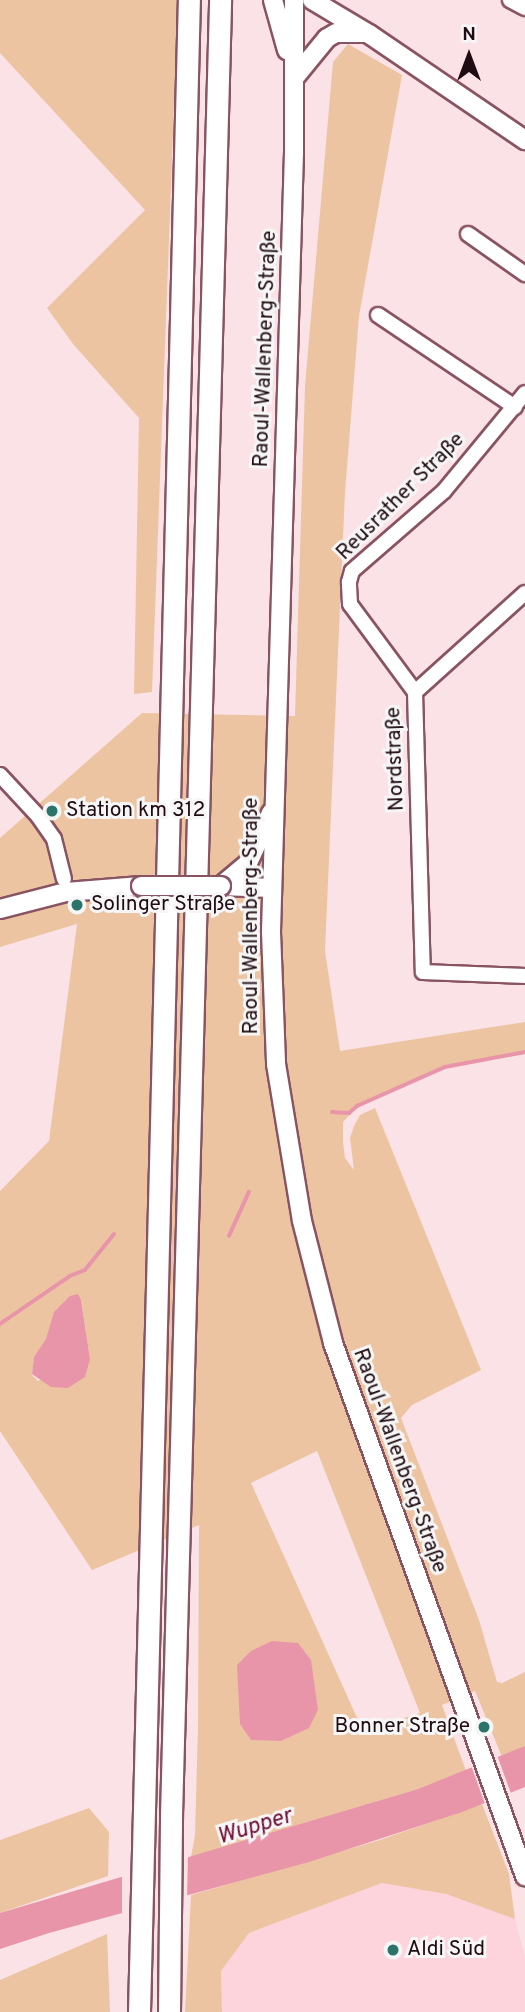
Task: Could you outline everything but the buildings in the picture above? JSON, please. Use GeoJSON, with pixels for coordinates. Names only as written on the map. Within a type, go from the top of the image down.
{"type":"FeatureCollection","features":[{"type":"Feature","properties":{"kind":"highway"},"geometry":{"type":"LineString","coordinates":[[139,2012],[141,1825],[189,0]]}},
{"type":"Feature","properties":{"kind":"highway"},"geometry":{"type":"LineString","coordinates":[[169,2012],[171,1815],[220,0]]}},
{"type":"Feature","properties":{"kind":"main road"},"geometry":{"type":"LineString","coordinates":[[273,0],[295,77]]}},
{"type":"Feature","properties":{"kind":"main road","name":"Raoul-Wallenberg-Straße"},"geometry":{"type":"LineString","coordinates":[[294,0],[295,77],[272,888],[272,1013],[276,1064],[288,1144],[317,1288],[349,1392],[525,1877]]}},
{"type":"Feature","properties":{"kind":"main road"},"geometry":{"type":"LineString","coordinates":[[312,0],[369,34],[525,141]]}},
{"type":"Feature","properties":{"kind":"main road"},"geometry":{"type":"LineString","coordinates":[[295,77],[327,37],[336,33],[369,34]]}},
{"type":"Feature","properties":{"kind":"main road"},"geometry":{"type":"LineString","coordinates":[[221,886],[248,863],[275,806]]}},
{"type":"Feature","properties":{"kind":"main road"},"geometry":{"type":"LineString","coordinates":[[0,909],[66,891],[141,886],[272,888]]}},
{"type":"Feature","properties":{"kind":"street"},"geometry":{"type":"LineString","coordinates":[[510,0],[525,8]]}},
{"type":"Feature","properties":{"kind":"street"},"geometry":{"type":"LineString","coordinates":[[468,234],[525,274]]}},
{"type":"Feature","properties":{"kind":"street"},"geometry":{"type":"LineString","coordinates":[[378,315],[515,407]]}},
{"type":"Feature","properties":{"kind":"street","name":"Reusrather Straße"},"geometry":{"type":"LineString","coordinates":[[415,692],[350,604],[349,582],[352,570],[444,491],[525,393]]}},
{"type":"Feature","properties":{"kind":"street","name":"Nordstraße"},"geometry":{"type":"LineString","coordinates":[[525,593],[415,692],[423,972],[525,976]]}},
{"type":"Feature","properties":{"kind":"street"},"geometry":{"type":"LineString","coordinates":[[0,775],[38,816],[54,839],[64,879]]}},
{"type":"Feature","properties":{"kind":"shaded area"},"geometry":{"type":"Polygon","coordinates":[[[0,0],[178,0],[152,692],[134,694],[139,418],[73,344],[47,308],[145,210],[0,53],[0,0]]]}},
{"type":"Feature","properties":{"kind":"shaded area"},"geometry":{"type":"Polygon","coordinates":[[[348,44],[402,75],[359,316],[345,492],[325,951],[340,1051],[525,1022],[525,1054],[441,1068],[356,1108],[343,1122],[343,1142],[345,1158],[354,1170],[350,1138],[354,1126],[360,1115],[375,1108],[481,1370],[412,1405],[401,1418],[479,1620],[497,1682],[502,1683],[525,1672],[525,1746],[502,1757],[475,1691],[442,1705],[466,1771],[418,1789],[191,1857],[195,1835],[198,1726],[199,1525],[92,1570],[0,1431],[0,1191],[49,1141],[77,924],[0,947],[0,838],[142,713],[295,716],[305,386],[333,62],[348,44]],[[81,1300],[34,1357],[32,1375],[38,1381],[90,1359],[81,1300]],[[317,1451],[251,1483],[363,1731],[420,1713],[317,1451]]]}},
{"type":"Feature","properties":{"kind":"shaded area"},"geometry":{"type":"Polygon","coordinates":[[[78,1294],[90,1359],[85,1377],[68,1388],[51,1387],[32,1374],[34,1357],[46,1339],[54,1312],[70,1296],[78,1294]]]}},
{"type":"Feature","properties":{"kind":"shaded area"},"geometry":{"type":"Polygon","coordinates":[[[272,1641],[298,1643],[311,1660],[318,1710],[309,1728],[281,1741],[251,1740],[240,1724],[237,1665],[251,1651],[272,1641]]]}},
{"type":"Feature","properties":{"kind":"shaded area"},"geometry":{"type":"Polygon","coordinates":[[[525,1746],[525,1787],[462,1812],[309,1862],[49,1933],[0,1949],[0,1913],[418,1789],[525,1746]]]}},
{"type":"Feature","properties":{"kind":"shaded area"},"geometry":{"type":"Polygon","coordinates":[[[482,1804],[509,1874],[515,1919],[446,1894],[382,1883],[249,1933],[221,1971],[222,2012],[185,2012],[191,1895],[380,1840],[482,1804]]]}},
{"type":"Feature","properties":{"kind":"shaded area"},"geometry":{"type":"Polygon","coordinates":[[[89,1808],[109,1832],[108,1876],[0,1913],[0,1840],[89,1808]]]}},
{"type":"Feature","properties":{"kind":"shaded area"},"geometry":{"type":"Polygon","coordinates":[[[382,1883],[446,1894],[515,1919],[525,1957],[525,2012],[222,2012],[221,1971],[249,1933],[382,1883]]]}},
{"type":"Feature","properties":{"kind":"shaded area"},"geometry":{"type":"Polygon","coordinates":[[[107,1934],[110,2012],[0,2012],[0,1980],[107,1934]]]}},
{"type":"Feature","properties":{"kind":"pier"},"geometry":{"type":"Polygon","coordinates":[[[497,1755],[512,1796],[486,1806],[471,1765],[497,1755]]]}},
{"type":"Feature","properties":{"kind":"pier"},"geometry":{"type":"Polygon","coordinates":[[[188,1854],[187,1900],[122,1917],[122,1874],[188,1854]]]}},
{"type":"Feature","properties":{"kind":"waterway"},"geometry":{"type":"LineString","coordinates":[[332,1112],[349,1113],[357,1106],[445,1067],[525,1052]]}},
{"type":"Feature","properties":{"kind":"waterway"},"geometry":{"type":"LineString","coordinates":[[229,1236],[249,1192]]}},
{"type":"Feature","properties":{"kind":"waterway"},"geometry":{"type":"LineString","coordinates":[[0,1324],[70,1276],[85,1270],[114,1234]]}},
{"type":"Feature","properties":{"kind":"place","name":"Station km 312"},"geometry":{"type":"Point","coordinates":[52,811]}},
{"type":"Feature","properties":{"kind":"place","name":"Solinger Straße"},"geometry":{"type":"Point","coordinates":[77,905]}},
{"type":"Feature","properties":{"kind":"place","name":"Bonner Straße"},"geometry":{"type":"Point","coordinates":[484,1727]}},
{"type":"Feature","properties":{"kind":"place","name":"Aldi Süd"},"geometry":{"type":"Point","coordinates":[393,1950]}},
{"type":"Feature","properties":{"kind":"water label","name":"Wupper"},"geometry":{"type":"Point","coordinates":[255,1828]}}]}
